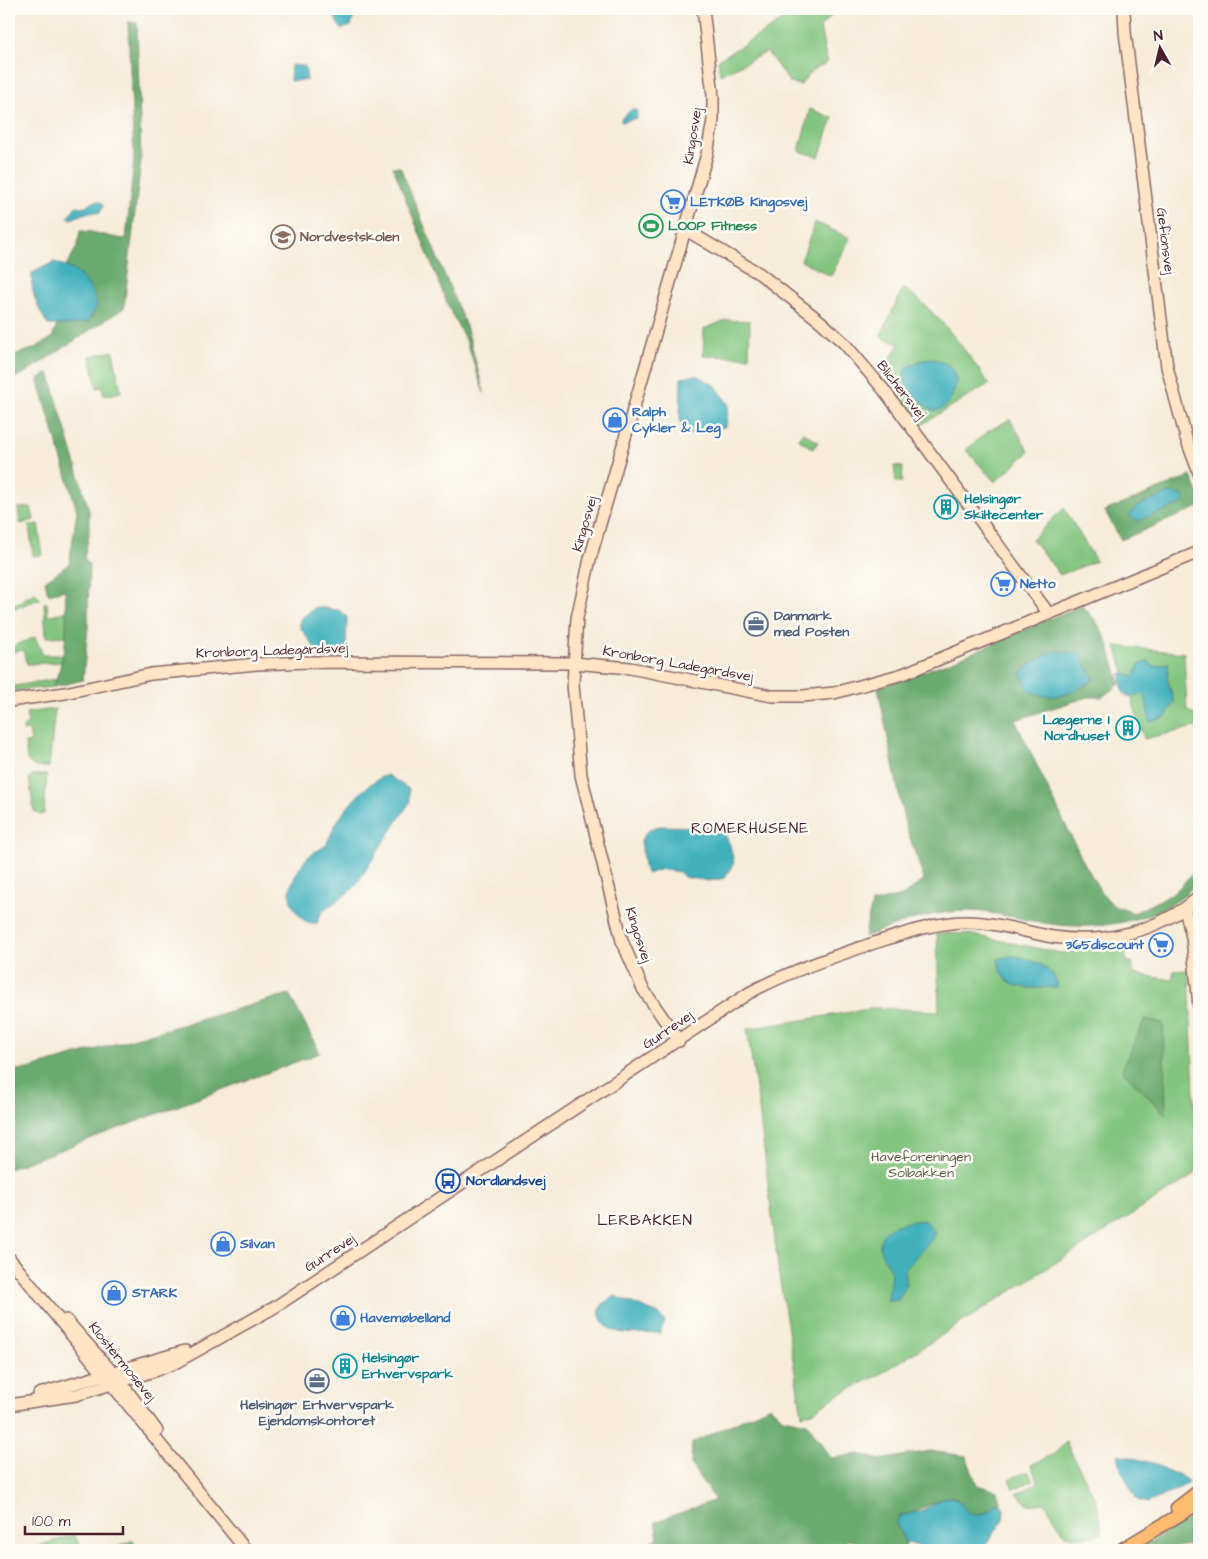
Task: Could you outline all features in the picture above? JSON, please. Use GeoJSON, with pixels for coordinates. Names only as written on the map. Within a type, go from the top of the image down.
{"type":"FeatureCollection","features":[{"type":"Feature","properties":{"kind":"main road"},"geometry":{"type":"LineString","coordinates":[[1146,1534],[1162,1519],[1199,1491]]}},
{"type":"Feature","properties":{"kind":"main road"},"geometry":{"type":"LineString","coordinates":[[1165,1524],[1199,1498]]}},
{"type":"Feature","properties":{"kind":"main road"},"geometry":{"type":"LineString","coordinates":[[1121,1550],[1199,1503]]}},
{"type":"Feature","properties":{"kind":"street","name":"Kingosvej"},"geometry":{"type":"LineString","coordinates":[[679,1041],[643,989],[622,941],[581,775],[574,711],[574,663],[577,618],[590,559],[706,158],[713,120],[711,68],[703,9]]}},
{"type":"Feature","properties":{"kind":"street","name":"Gefionsvej"},"geometry":{"type":"LineString","coordinates":[[1124,9],[1125,32],[1167,367],[1186,438],[1199,473]]}},
{"type":"Feature","properties":{"kind":"street","name":"Blichersvej"},"geometry":{"type":"LineString","coordinates":[[686,230],[760,274],[820,321],[844,343],[884,390],[1049,614]]}},
{"type":"Feature","properties":{"kind":"street","name":"Kronborg Ladegårdsvej"},"geometry":{"type":"LineString","coordinates":[[9,701],[65,693],[151,674],[257,664],[574,663],[630,668],[772,696],[834,693],[903,674],[1199,552]]}},
{"type":"Feature","properties":{"kind":"street","name":"Gurrevej"},"geometry":{"type":"LineString","coordinates":[[9,1404],[29,1401],[174,1362],[275,1307],[774,979],[799,968],[909,932],[968,922],[1054,937],[1092,939],[1129,933],[1148,927],[1185,909],[1199,898]]}},
{"type":"Feature","properties":{"kind":"street"},"geometry":{"type":"LineString","coordinates":[[1185,909],[1194,956],[1199,1006]]}},
{"type":"Feature","properties":{"kind":"street","name":"Klostermosevej"},"geometry":{"type":"LineString","coordinates":[[9,1258],[62,1324],[158,1434],[166,1451]]}},
{"type":"Feature","properties":{"kind":"street","name":"Klostermosevej"},"geometry":{"type":"LineString","coordinates":[[44,1301],[77,1331],[166,1451],[246,1550]]}},
{"type":"Feature","properties":{"kind":"street","name":"Gurrevej"},"geometry":{"type":"LineString","coordinates":[[9,1404],[111,1379],[163,1362],[204,1345]]}},
{"type":"Feature","properties":{"kind":"green space"},"geometry":{"type":"Polygon","coordinates":[[[796,9],[838,9],[820,27],[827,63],[812,71],[801,85],[790,83],[767,52],[720,75],[718,60],[774,26],[796,9]]]}},
{"type":"Feature","properties":{"kind":"green space"},"geometry":{"type":"Polygon","coordinates":[[[128,22],[137,23],[141,160],[124,308],[25,373],[9,380],[9,351],[14,355],[33,349],[52,338],[57,325],[88,322],[93,316],[81,276],[66,266],[77,247],[80,231],[126,239],[134,160],[128,22]]]}},
{"type":"Feature","properties":{"kind":"green space"},"geometry":{"type":"Polygon","coordinates":[[[810,109],[833,118],[819,157],[799,151],[810,109]]]}},
{"type":"Feature","properties":{"kind":"green space"},"geometry":{"type":"Polygon","coordinates":[[[393,167],[400,167],[467,329],[484,393],[467,343],[449,308],[393,167]]]}},
{"type":"Feature","properties":{"kind":"green space"},"geometry":{"type":"Polygon","coordinates":[[[815,222],[850,238],[831,276],[801,261],[815,222]]]}},
{"type":"Feature","properties":{"kind":"green space"},"geometry":{"type":"Polygon","coordinates":[[[903,288],[928,308],[939,320],[989,384],[919,426],[881,374],[899,344],[880,337],[903,288]]]}},
{"type":"Feature","properties":{"kind":"green space"},"geometry":{"type":"Polygon","coordinates":[[[726,320],[750,321],[749,357],[703,356],[704,329],[726,320]]]}},
{"type":"Feature","properties":{"kind":"green space"},"geometry":{"type":"Polygon","coordinates":[[[113,351],[121,392],[104,396],[102,387],[97,388],[90,356],[113,351]]]}},
{"type":"Feature","properties":{"kind":"green space"},"geometry":{"type":"Polygon","coordinates":[[[49,373],[89,510],[89,535],[84,558],[89,565],[88,627],[83,680],[53,687],[64,650],[65,590],[48,594],[45,581],[69,564],[77,511],[38,379],[49,373]]]}},
{"type":"Feature","properties":{"kind":"green space"},"geometry":{"type":"Polygon","coordinates":[[[1010,419],[1029,452],[995,482],[966,450],[987,432],[1010,419]]]}},
{"type":"Feature","properties":{"kind":"green space"},"geometry":{"type":"Polygon","coordinates":[[[803,432],[818,442],[813,449],[798,439],[803,432]]]}},
{"type":"Feature","properties":{"kind":"green space"},"geometry":{"type":"Polygon","coordinates":[[[894,466],[903,467],[902,482],[896,482],[894,466]]]}},
{"type":"Feature","properties":{"kind":"green space"},"geometry":{"type":"Polygon","coordinates":[[[1191,476],[1199,495],[1199,507],[1121,540],[1105,511],[1191,476]]]}},
{"type":"Feature","properties":{"kind":"green space"},"geometry":{"type":"Polygon","coordinates":[[[31,507],[34,520],[20,524],[18,508],[31,507]]]}},
{"type":"Feature","properties":{"kind":"green space"},"geometry":{"type":"Polygon","coordinates":[[[1064,508],[1096,561],[1060,575],[1032,539],[1064,508]]]}},
{"type":"Feature","properties":{"kind":"green space"},"geometry":{"type":"Polygon","coordinates":[[[38,524],[43,555],[33,556],[29,525],[38,524]]]}},
{"type":"Feature","properties":{"kind":"green space"},"geometry":{"type":"Polygon","coordinates":[[[35,593],[40,599],[10,610],[11,626],[9,628],[9,607],[35,593]]]}},
{"type":"Feature","properties":{"kind":"green space"},"geometry":{"type":"Polygon","coordinates":[[[44,603],[47,603],[48,616],[66,611],[68,636],[46,637],[44,603]]]}},
{"type":"Feature","properties":{"kind":"green space"},"geometry":{"type":"Polygon","coordinates":[[[1082,605],[1096,621],[1107,640],[1120,684],[1102,697],[1088,697],[1015,720],[1082,859],[1101,892],[1114,906],[1134,913],[1174,893],[1199,867],[1199,880],[1180,899],[1145,916],[1128,921],[1092,926],[1056,925],[988,913],[957,911],[930,915],[864,937],[872,903],[902,896],[924,880],[904,820],[878,688],[955,660],[1082,605]]]}},
{"type":"Feature","properties":{"kind":"green space"},"geometry":{"type":"Polygon","coordinates":[[[35,637],[43,655],[65,655],[63,662],[27,664],[23,650],[13,652],[9,648],[35,637]]]}},
{"type":"Feature","properties":{"kind":"green space"},"geometry":{"type":"Polygon","coordinates":[[[1116,646],[1184,653],[1187,710],[1199,718],[1199,730],[1196,727],[1144,739],[1116,646]]]}},
{"type":"Feature","properties":{"kind":"green space"},"geometry":{"type":"Polygon","coordinates":[[[56,679],[53,687],[9,691],[9,687],[56,679]]]}},
{"type":"Feature","properties":{"kind":"green space"},"geometry":{"type":"Polygon","coordinates":[[[55,709],[49,767],[35,767],[27,760],[25,743],[31,742],[29,730],[23,731],[23,727],[28,724],[26,713],[55,709]]]}},
{"type":"Feature","properties":{"kind":"green space"},"geometry":{"type":"Polygon","coordinates":[[[32,775],[47,775],[44,814],[40,815],[34,811],[29,778],[32,775]]]}},
{"type":"Feature","properties":{"kind":"green space","name":"Haveforeningen Solbakken"},"geometry":{"type":"Polygon","coordinates":[[[937,933],[968,934],[1061,953],[1123,943],[1127,962],[1132,962],[1134,974],[1172,980],[1174,971],[1189,970],[1197,1170],[1194,1175],[879,1375],[838,1395],[812,1412],[802,1415],[779,1275],[759,1108],[747,1029],[875,1008],[939,1011],[937,933]]]}},
{"type":"Feature","properties":{"kind":"green space"},"geometry":{"type":"Polygon","coordinates":[[[289,994],[320,1053],[9,1169],[9,1071],[28,1069],[289,994]]]}},
{"type":"Feature","properties":{"kind":"green space"},"geometry":{"type":"Polygon","coordinates":[[[1145,1019],[1163,1023],[1166,1115],[1122,1070],[1145,1019]]]}},
{"type":"Feature","properties":{"kind":"green space"},"geometry":{"type":"Polygon","coordinates":[[[770,1406],[783,1418],[807,1423],[831,1458],[860,1454],[880,1460],[930,1451],[966,1456],[977,1485],[997,1491],[1001,1504],[995,1504],[990,1511],[973,1514],[968,1512],[960,1502],[951,1497],[932,1503],[896,1523],[905,1542],[905,1549],[903,1550],[880,1550],[849,1540],[827,1548],[809,1546],[800,1550],[637,1550],[658,1538],[655,1522],[715,1500],[691,1465],[692,1443],[770,1406]]]}},
{"type":"Feature","properties":{"kind":"green space"},"geometry":{"type":"Polygon","coordinates":[[[1066,1442],[1097,1502],[1102,1533],[1084,1537],[1065,1535],[1045,1503],[1028,1505],[1017,1493],[1038,1483],[1031,1465],[1054,1454],[1066,1442]]]}},
{"type":"Feature","properties":{"kind":"green space"},"geometry":{"type":"Polygon","coordinates":[[[1028,1471],[1033,1481],[1013,1489],[1009,1479],[1028,1471]]]}},
{"type":"Feature","properties":{"kind":"green space"},"geometry":{"type":"Polygon","coordinates":[[[1199,1512],[1199,1543],[1160,1550],[1137,1550],[1199,1512]]]}},
{"type":"Feature","properties":{"kind":"green space"},"geometry":{"type":"Polygon","coordinates":[[[73,1535],[84,1550],[27,1550],[73,1535]]]}},
{"type":"Feature","properties":{"kind":"green space"},"geometry":{"type":"Polygon","coordinates":[[[133,1540],[137,1550],[112,1550],[133,1540]]]}},
{"type":"Feature","properties":{"kind":"water"},"geometry":{"type":"Polygon","coordinates":[[[336,9],[356,9],[351,26],[342,29],[340,27],[336,20],[336,9]]]}},
{"type":"Feature","properties":{"kind":"water"},"geometry":{"type":"Polygon","coordinates":[[[291,65],[305,66],[307,80],[290,81],[291,65]]]}},
{"type":"Feature","properties":{"kind":"water"},"geometry":{"type":"Polygon","coordinates":[[[632,109],[637,110],[637,118],[621,122],[621,119],[632,109]]]}},
{"type":"Feature","properties":{"kind":"water"},"geometry":{"type":"Polygon","coordinates":[[[96,201],[101,202],[103,206],[100,213],[89,212],[71,219],[68,217],[76,206],[84,207],[96,201]]]}},
{"type":"Feature","properties":{"kind":"water"},"geometry":{"type":"Polygon","coordinates":[[[54,262],[76,272],[91,290],[97,306],[88,322],[48,325],[44,319],[32,287],[32,273],[54,262]]]}},
{"type":"Feature","properties":{"kind":"water"},"geometry":{"type":"Polygon","coordinates":[[[932,358],[949,365],[957,379],[948,403],[945,407],[935,411],[925,405],[909,390],[904,378],[904,373],[909,367],[920,361],[932,358]]]}},
{"type":"Feature","properties":{"kind":"water"},"geometry":{"type":"Polygon","coordinates":[[[696,375],[715,385],[729,405],[726,426],[700,434],[686,434],[680,422],[681,378],[696,375]]]}},
{"type":"Feature","properties":{"kind":"water"},"geometry":{"type":"Polygon","coordinates":[[[1170,493],[1183,495],[1184,501],[1180,505],[1137,521],[1129,516],[1136,507],[1170,493]]]}},
{"type":"Feature","properties":{"kind":"water"},"geometry":{"type":"Polygon","coordinates":[[[316,607],[339,610],[347,617],[346,655],[319,654],[300,627],[300,619],[316,607]]]}},
{"type":"Feature","properties":{"kind":"water"},"geometry":{"type":"Polygon","coordinates":[[[1055,651],[1080,654],[1094,679],[1078,689],[1063,695],[1047,696],[1029,691],[1021,674],[1032,663],[1055,651]]]}},
{"type":"Feature","properties":{"kind":"water"},"geometry":{"type":"Polygon","coordinates":[[[1149,661],[1153,667],[1169,663],[1167,678],[1174,702],[1166,717],[1150,722],[1145,694],[1127,697],[1123,692],[1120,673],[1134,676],[1139,665],[1149,661]]]}},
{"type":"Feature","properties":{"kind":"water"},"geometry":{"type":"Polygon","coordinates":[[[387,775],[409,789],[410,802],[354,888],[322,912],[317,923],[307,923],[292,904],[290,895],[290,890],[298,870],[305,860],[325,845],[337,822],[359,794],[372,783],[387,775]]]}},
{"type":"Feature","properties":{"kind":"water"},"geometry":{"type":"Polygon","coordinates":[[[660,826],[710,827],[724,832],[730,845],[734,863],[725,878],[709,881],[684,877],[679,872],[662,869],[647,874],[644,866],[641,840],[649,829],[660,826]]]}},
{"type":"Feature","properties":{"kind":"water"},"geometry":{"type":"Polygon","coordinates":[[[1009,956],[1024,958],[1040,964],[1052,974],[1058,987],[1028,988],[1012,984],[1001,970],[998,959],[1009,956]]]}},
{"type":"Feature","properties":{"kind":"water"},"geometry":{"type":"Polygon","coordinates":[[[925,1220],[935,1233],[932,1239],[904,1270],[906,1286],[898,1300],[888,1301],[890,1273],[889,1266],[880,1248],[882,1237],[885,1232],[897,1225],[925,1220]]]}},
{"type":"Feature","properties":{"kind":"water"},"geometry":{"type":"Polygon","coordinates":[[[615,1296],[659,1314],[665,1322],[660,1333],[622,1333],[606,1326],[601,1319],[599,1309],[605,1302],[615,1296]]]}},
{"type":"Feature","properties":{"kind":"water"},"geometry":{"type":"Polygon","coordinates":[[[1118,1454],[1157,1464],[1165,1471],[1178,1474],[1189,1482],[1175,1491],[1147,1503],[1137,1500],[1121,1470],[1118,1454]]]}},
{"type":"Feature","properties":{"kind":"water"},"geometry":{"type":"Polygon","coordinates":[[[952,1497],[958,1500],[966,1511],[974,1514],[990,1511],[995,1504],[1001,1504],[1004,1510],[1003,1521],[984,1546],[944,1550],[926,1548],[905,1542],[896,1523],[899,1516],[921,1511],[943,1498],[952,1497]]]}},
{"type":"Feature","properties":{"kind":"place","name":"LETKØB Kingosvej"},"geometry":{"type":"Point","coordinates":[673,202]}},
{"type":"Feature","properties":{"kind":"place","name":"LOOP Fitness"},"geometry":{"type":"Point","coordinates":[651,226]}},
{"type":"Feature","properties":{"kind":"place","name":"Nordvestskolen"},"geometry":{"type":"Point","coordinates":[283,237]}},
{"type":"Feature","properties":{"kind":"place","name":"Ralph Cykler & Leg"},"geometry":{"type":"Point","coordinates":[615,420]}},
{"type":"Feature","properties":{"kind":"place","name":"Helsingør Skiltecenter"},"geometry":{"type":"Point","coordinates":[946,507]}},
{"type":"Feature","properties":{"kind":"place","name":"Netto"},"geometry":{"type":"Point","coordinates":[1003,584]}},
{"type":"Feature","properties":{"kind":"place","name":"Danmark med Posten"},"geometry":{"type":"Point","coordinates":[756,624]}},
{"type":"Feature","properties":{"kind":"place","name":"Lægerne I Nordhuset"},"geometry":{"type":"Point","coordinates":[1128,728]}},
{"type":"Feature","properties":{"kind":"place","name":"365discount"},"geometry":{"type":"Point","coordinates":[1161,945]}},
{"type":"Feature","properties":{"kind":"place","name":"Nordlandsvej"},"geometry":{"type":"Point","coordinates":[448,1181]}},
{"type":"Feature","properties":{"kind":"place","name":"Silvan"},"geometry":{"type":"Point","coordinates":[223,1244]}},
{"type":"Feature","properties":{"kind":"place","name":"STARK"},"geometry":{"type":"Point","coordinates":[114,1293]}},
{"type":"Feature","properties":{"kind":"place","name":"Havemøbelland"},"geometry":{"type":"Point","coordinates":[343,1318]}},
{"type":"Feature","properties":{"kind":"place","name":"Helsingør Erhvervspark"},"geometry":{"type":"Point","coordinates":[345,1366]}},
{"type":"Feature","properties":{"kind":"place","name":"Helsingør Erhvervspark Ejendomskontoret"},"geometry":{"type":"Point","coordinates":[317,1381]}},
{"type":"Feature","properties":{"kind":"district","name":"ROMERHUSENE"},"geometry":{"type":"Point","coordinates":[750,828]}},
{"type":"Feature","properties":{"kind":"district","name":"LERBAKKEN"},"geometry":{"type":"Point","coordinates":[645,1220]}}]}
